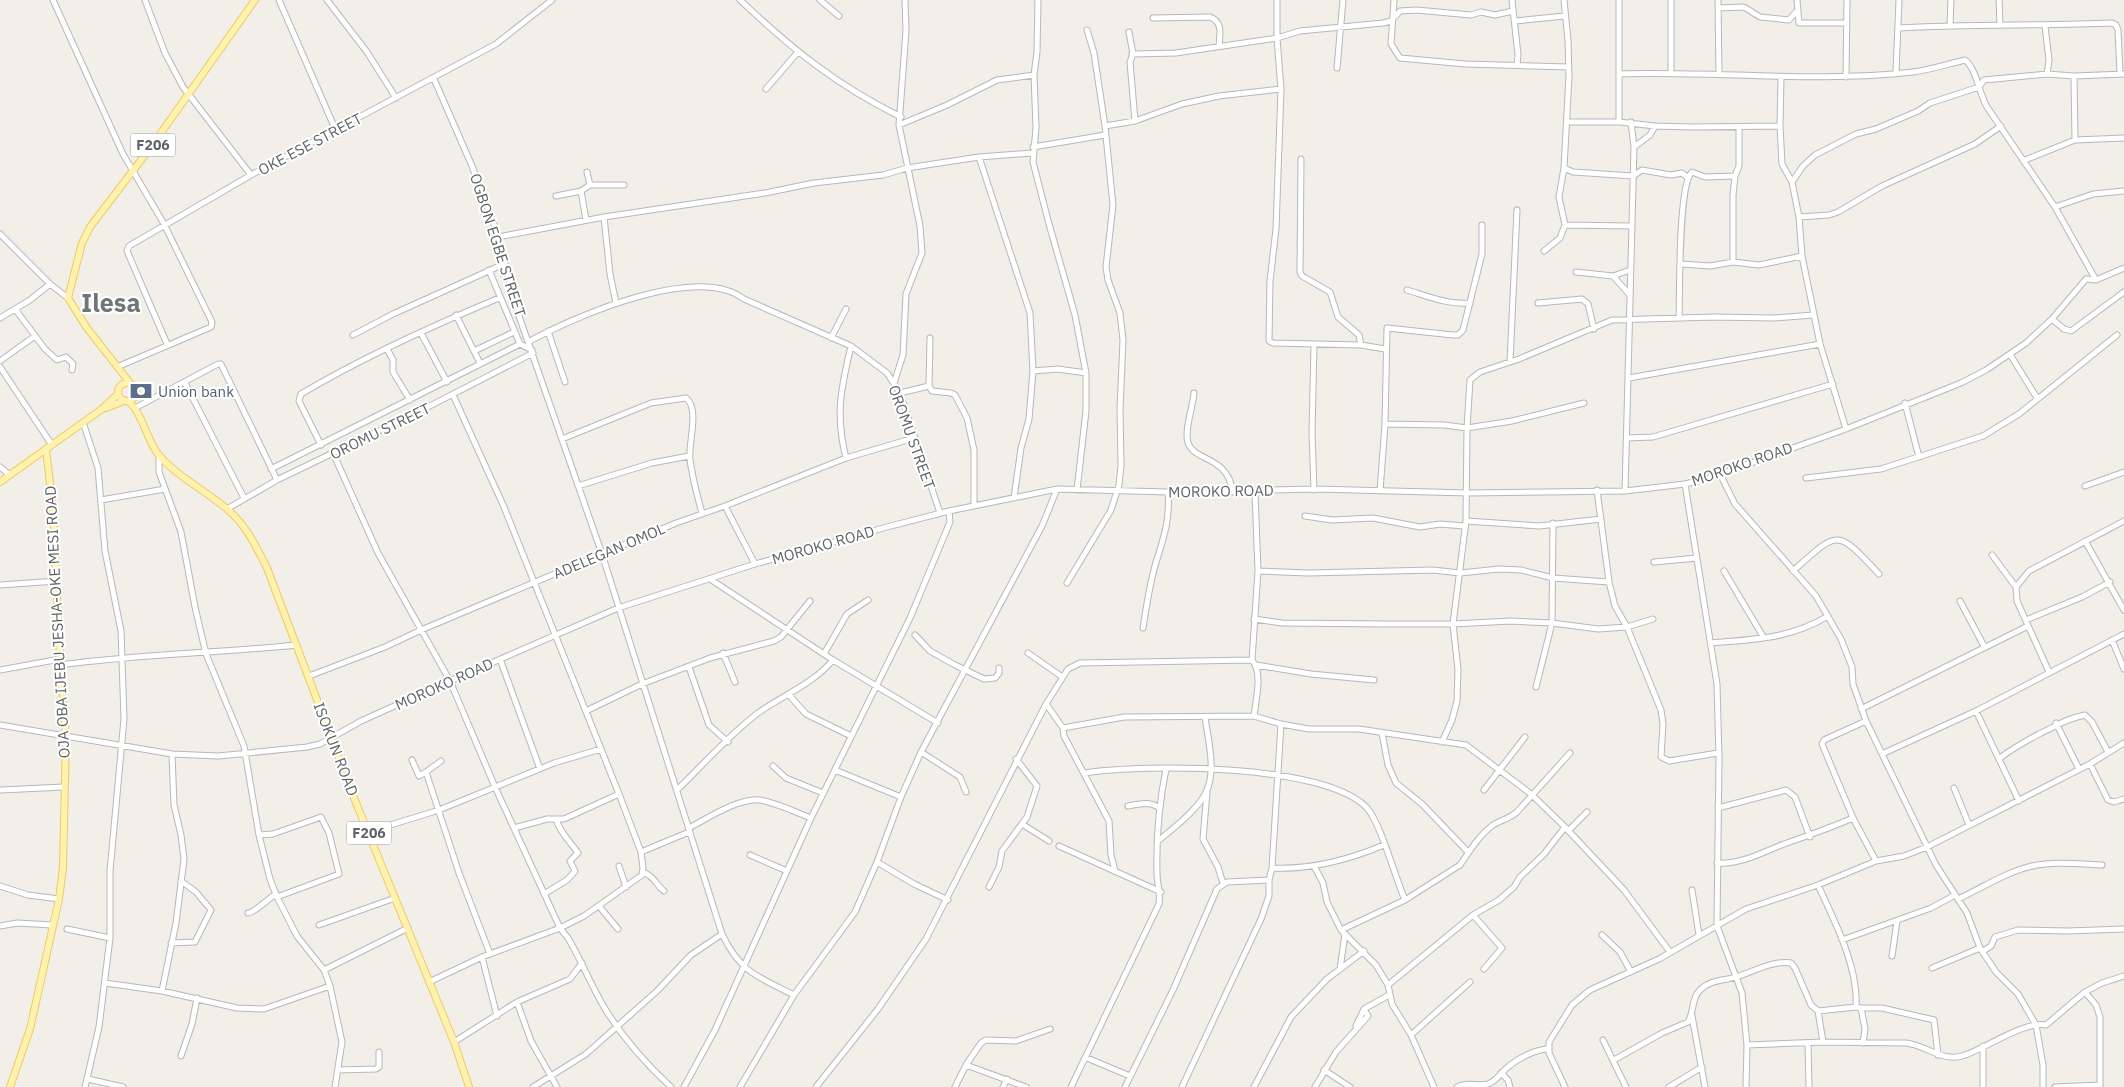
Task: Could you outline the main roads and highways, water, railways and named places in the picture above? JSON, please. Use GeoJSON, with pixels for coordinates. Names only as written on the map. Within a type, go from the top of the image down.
{"type":"FeatureCollection","features":[{"type":"Feature","properties":{"kind":"main road","name":"F206"},"geometry":{"type":"LineString","coordinates":[[118,368],[68,298],[82,243],[90,227],[134,170],[255,0]]}},
{"type":"Feature","properties":{"kind":"main road"},"geometry":{"type":"LineString","coordinates":[[102,409],[126,401],[136,395],[136,389],[118,368]]}},
{"type":"Feature","properties":{"kind":"main road"},"geometry":{"type":"LineString","coordinates":[[118,368],[119,391]]}},
{"type":"Feature","properties":{"kind":"main road"},"geometry":{"type":"LineString","coordinates":[[0,482],[102,409],[119,391],[130,383]]}},
{"type":"Feature","properties":{"kind":"main road","name":"F206"},"geometry":{"type":"LineString","coordinates":[[119,391],[126,401],[135,408]]}},
{"type":"Feature","properties":{"kind":"main road","name":"F206"},"geometry":{"type":"LineString","coordinates":[[135,408],[136,395]]}},
{"type":"Feature","properties":{"kind":"main road","name":"ISOKUN ROAD"},"geometry":{"type":"LineString","coordinates":[[135,408],[146,434],[159,455],[227,509],[250,536],[267,568],[368,832],[454,1042],[469,1087]]}},
{"type":"Feature","properties":{"kind":"main road","name":"OJA OBA IJEBU JESHA-OKE MESI ROAD"},"geometry":{"type":"LineString","coordinates":[[10,1087],[30,1029],[52,925],[60,898],[63,868],[63,787],[66,736],[60,662],[49,448]]}},
{"type":"Feature","properties":{"kind":"place","name":"Union bank"},"geometry":{"type":"Point","coordinates":[141,391]}},
{"type":"Feature","properties":{"kind":"district","name":"Ilesa"},"geometry":{"type":"Point","coordinates":[111,302]}}]}
